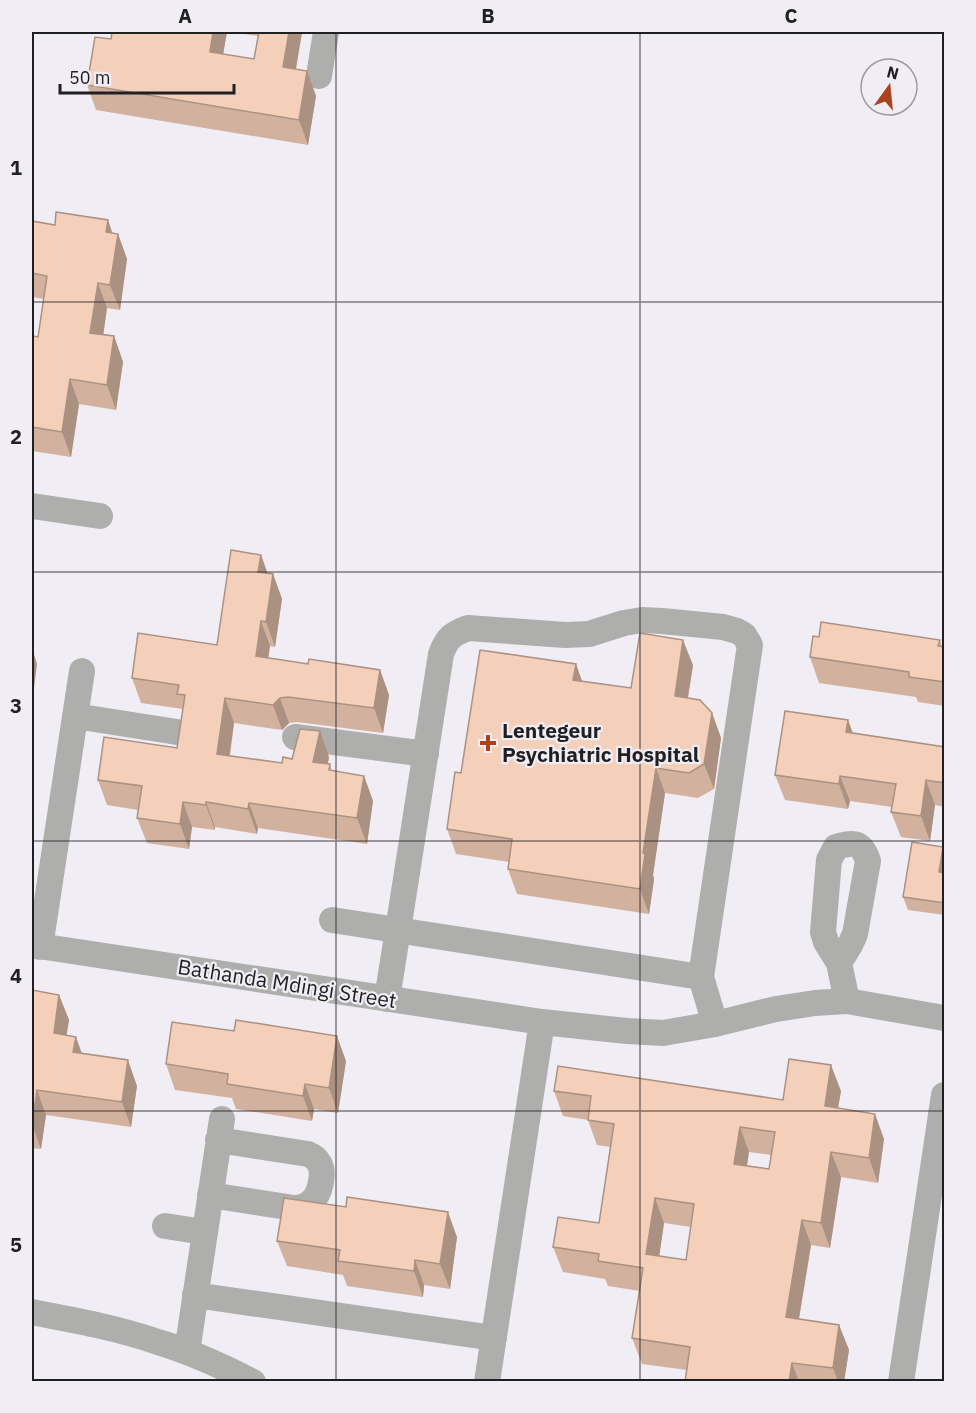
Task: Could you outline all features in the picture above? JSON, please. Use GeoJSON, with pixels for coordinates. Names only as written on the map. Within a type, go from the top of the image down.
{"type":"FeatureCollection","features":[{"type":"Feature","properties":{"kind":"street"},"geometry":{"type":"LineString","coordinates":[[319,76],[326,32]]}},
{"type":"Feature","properties":{"kind":"street"},"geometry":{"type":"LineString","coordinates":[[32,506],[100,516]]}},
{"type":"Feature","properties":{"kind":"street"},"geometry":{"type":"LineString","coordinates":[[387,999],[441,654],[445,642],[455,633],[468,628],[565,635],[589,634],[642,620],[723,627],[744,635],[750,645],[701,977],[715,1024]]}},
{"type":"Feature","properties":{"kind":"street"},"geometry":{"type":"LineString","coordinates":[[36,946],[82,671]]}},
{"type":"Feature","properties":{"kind":"street"},"geometry":{"type":"LineString","coordinates":[[75,716],[177,732]]}},
{"type":"Feature","properties":{"kind":"street"},"geometry":{"type":"LineString","coordinates":[[295,737],[426,754]]}},
{"type":"Feature","properties":{"kind":"street"},"geometry":{"type":"LineString","coordinates":[[332,920],[701,977]]}},
{"type":"Feature","properties":{"kind":"street","name":"Bathanda Mdingi Street"},"geometry":{"type":"LineString","coordinates":[[36,946],[542,1022],[627,1031],[663,1033],[715,1024],[776,1009],[847,1001],[945,1018]]}},
{"type":"Feature","properties":{"kind":"street"},"geometry":{"type":"LineString","coordinates":[[840,963],[847,1001]]}},
{"type":"Feature","properties":{"kind":"street"},"geometry":{"type":"LineString","coordinates":[[488,1382],[542,1022]]}},
{"type":"Feature","properties":{"kind":"street"},"geometry":{"type":"LineString","coordinates":[[901,1382],[945,1095]]}},
{"type":"Feature","properties":{"kind":"street"},"geometry":{"type":"LineString","coordinates":[[187,1352],[204,1232],[220,1129],[308,1154],[317,1160],[321,1168],[319,1191],[316,1197],[300,1208],[210,1195]]}},
{"type":"Feature","properties":{"kind":"street"},"geometry":{"type":"LineString","coordinates":[[165,1226],[204,1232]]}},
{"type":"Feature","properties":{"kind":"street"},"geometry":{"type":"LineString","coordinates":[[195,1295],[494,1338]]}},
{"type":"Feature","properties":{"kind":"street"},"geometry":{"type":"LineString","coordinates":[[32,1312],[116,1329],[157,1341],[253,1382]]}},
{"type":"Feature","properties":{"kind":"building"},"geometry":{"type":"Polygon","coordinates":[[[112,32],[213,32],[210,52],[254,59],[259,32],[289,32],[283,67],[307,71],[299,120],[87,85],[95,37],[111,39],[112,32]]]}},
{"type":"Feature","properties":{"kind":"building"},"geometry":{"type":"Polygon","coordinates":[[[56,212],[108,220],[106,232],[118,234],[110,285],[98,283],[90,333],[114,336],[107,385],[70,379],[62,432],[32,427],[32,336],[38,337],[47,276],[32,273],[32,221],[55,225],[56,212]]]}},
{"type":"Feature","properties":{"kind":"building"},"geometry":{"type":"Polygon","coordinates":[[[231,550],[261,555],[258,572],[273,574],[266,622],[261,621],[256,656],[308,664],[309,659],[380,670],[374,708],[288,697],[280,698],[273,705],[225,698],[217,754],[282,763],[283,757],[292,759],[300,729],[320,731],[313,762],[330,764],[329,770],[364,776],[357,818],[249,803],[248,809],[206,802],[206,805],[183,802],[180,824],[137,818],[142,786],[98,780],[104,737],[177,748],[185,695],[177,694],[179,685],[132,678],[138,633],[217,645],[231,550]]]}},
{"type":"Feature","properties":{"kind":"building"},"geometry":{"type":"Polygon","coordinates":[[[821,622],[940,640],[938,646],[945,647],[945,682],[909,677],[909,672],[810,657],[813,636],[819,637],[821,622]]]}},
{"type":"Feature","properties":{"kind":"building"},"geometry":{"type":"Polygon","coordinates":[[[640,633],[683,640],[675,696],[700,700],[712,713],[704,764],[689,773],[656,768],[640,889],[508,869],[512,839],[447,829],[455,772],[461,773],[480,650],[576,664],[573,680],[631,688],[640,633]]]}},
{"type":"Feature","properties":{"kind":"building"},"geometry":{"type":"Polygon","coordinates":[[[785,711],[848,720],[846,732],[945,747],[945,783],[926,780],[921,816],[891,812],[896,784],[840,776],[839,784],[775,775],[785,711]]]}},
{"type":"Feature","properties":{"kind":"building"},"geometry":{"type":"Polygon","coordinates":[[[912,842],[943,847],[939,872],[945,873],[945,903],[903,897],[912,842]]]}},
{"type":"Feature","properties":{"kind":"building"},"geometry":{"type":"Polygon","coordinates":[[[32,990],[59,995],[54,1033],[76,1037],[73,1052],[128,1060],[122,1102],[37,1090],[32,1124],[32,990]]]}},
{"type":"Feature","properties":{"kind":"building"},"geometry":{"type":"Polygon","coordinates":[[[236,1020],[337,1036],[329,1088],[305,1084],[303,1096],[227,1084],[228,1074],[166,1064],[172,1022],[234,1031],[236,1020]]]}},
{"type":"Feature","properties":{"kind":"building"},"geometry":{"type":"Polygon","coordinates":[[[789,1059],[831,1065],[825,1106],[875,1114],[869,1158],[831,1152],[821,1223],[802,1220],[786,1317],[839,1325],[833,1368],[792,1363],[789,1382],[685,1382],[690,1347],[632,1338],[643,1268],[598,1261],[599,1254],[553,1247],[558,1217],[599,1223],[614,1124],[588,1120],[591,1096],[554,1091],[558,1066],[783,1100],[789,1059]],[[740,1127],[734,1164],[769,1169],[775,1132],[740,1127]],[[655,1198],[646,1254],[686,1260],[694,1204],[655,1198]]]}},
{"type":"Feature","properties":{"kind":"building"},"geometry":{"type":"Polygon","coordinates":[[[347,1197],[448,1212],[440,1264],[415,1260],[414,1271],[338,1261],[340,1250],[277,1241],[284,1198],[346,1207],[347,1197]]]}},
{"type":"Feature","properties":{"kind":"place","name":"Lentegeur Psychiatric Hospital"},"geometry":{"type":"Point","coordinates":[488,743]}}]}
